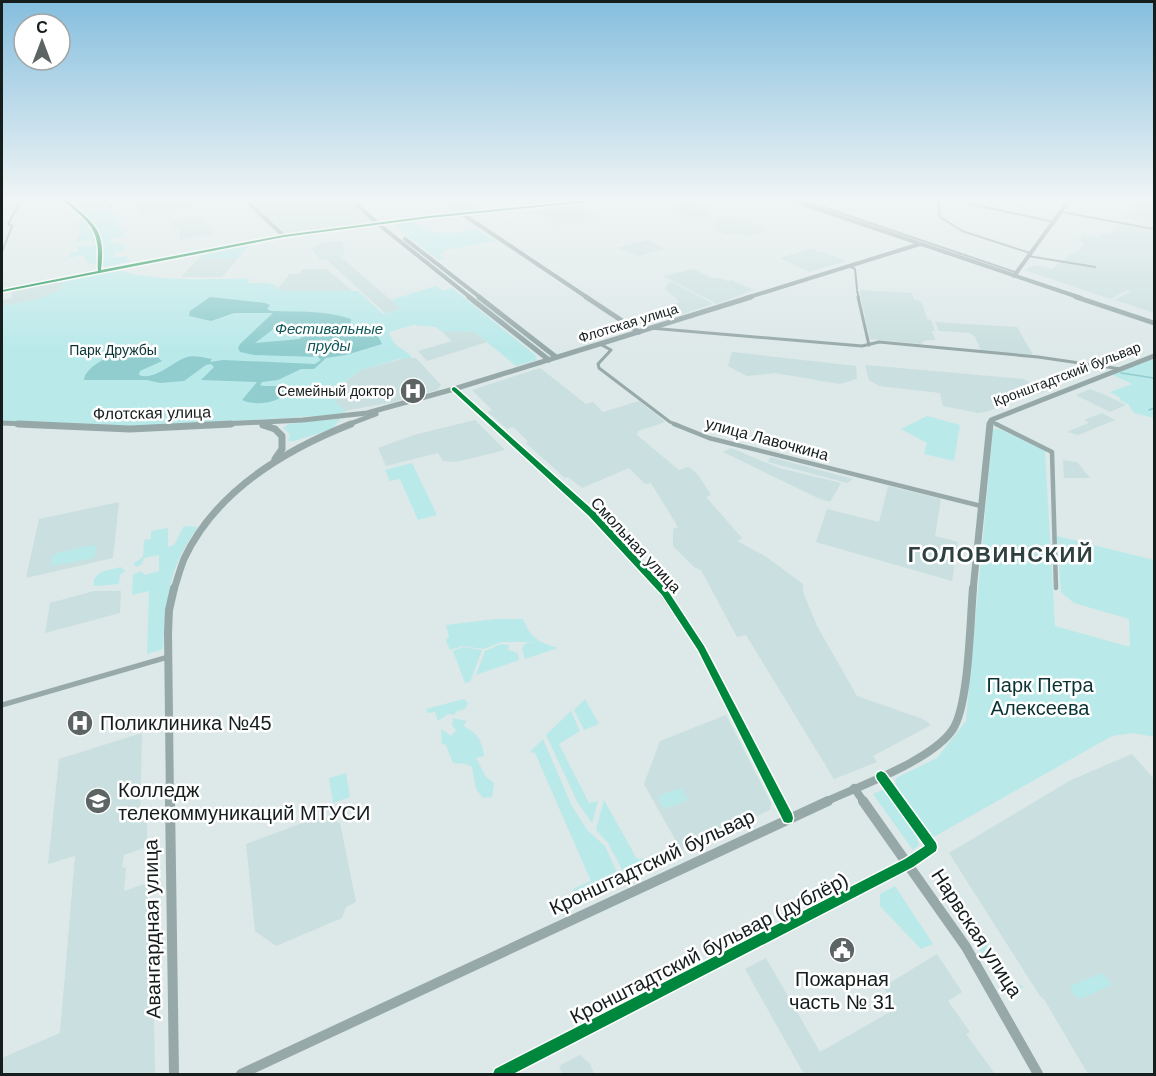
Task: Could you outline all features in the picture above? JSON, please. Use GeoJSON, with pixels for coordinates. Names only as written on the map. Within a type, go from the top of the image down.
{"type":"FeatureCollection","features":[{"type":"Feature","properties":{"kind":"main road"},"geometry":{"type":"LineString","coordinates":[[2,291],[216,249]]}},
{"type":"Feature","properties":{"kind":"main road"},"geometry":{"type":"LineString","coordinates":[[410,249],[549,360]]}},
{"type":"Feature","properties":{"kind":"main road"},"geometry":{"type":"LineString","coordinates":[[418,249],[556,357]]}},
{"type":"Feature","properties":{"kind":"main road"},"geometry":{"type":"LineString","coordinates":[[514,249],[639,332]]}},
{"type":"Feature","properties":{"kind":"main road","name":"Флотская улица"},"geometry":{"type":"LineString","coordinates":[[2,423],[110,429],[249,423],[340,416],[401,405],[903,249]]}},
{"type":"Feature","properties":{"kind":"main road"},"geometry":{"type":"LineString","coordinates":[[937,249],[1155,321]]}},
{"type":"Feature","properties":{"kind":"main road"},"geometry":{"type":"LineString","coordinates":[[1016,274],[1033,249]]}},
{"type":"Feature","properties":{"kind":"main road","name":"Кронштадтский бульвар"},"geometry":{"type":"LineString","coordinates":[[241,1074],[935,749],[952,734],[958,723],[962,704],[991,422],[997,416],[1155,356]]}},
{"type":"Feature","properties":{"kind":"main road","name":"Смольная улица"},"geometry":{"type":"LineString","coordinates":[[454,389],[592,514],[660,587],[697,641],[723,687],[788,818]]}},
{"type":"Feature","properties":{"kind":"main road","name":"Авангардная улица"},"geometry":{"type":"LineString","coordinates":[[174,1074],[168,657],[170,607],[176,580],[200,531],[245,484],[273,461],[304,444],[401,405]]}},
{"type":"Feature","properties":{"kind":"main road"},"geometry":{"type":"LineString","coordinates":[[340,416],[350,420],[346,426]]}},
{"type":"Feature","properties":{"kind":"main road","name":"Флотская улица"},"geometry":{"type":"LineString","coordinates":[[282,436],[281,428],[286,424],[303,420]]}},
{"type":"Feature","properties":{"kind":"main road"},"geometry":{"type":"LineString","coordinates":[[249,423],[270,426],[291,445],[304,444]]}},
{"type":"Feature","properties":{"kind":"main road","name":"Авангардная улица"},"geometry":{"type":"LineString","coordinates":[[273,461],[282,449],[282,436]]}},
{"type":"Feature","properties":{"kind":"main road","name":"Кронштадтский бульвар (дублёр)"},"geometry":{"type":"LineString","coordinates":[[500,1074],[909,863],[932,847],[881,776]]}},
{"type":"Feature","properties":{"kind":"main road","name":"Нарвская улица"},"geometry":{"type":"LineString","coordinates":[[855,788],[966,947],[1038,1074]]}},
{"type":"Feature","properties":{"kind":"street"},"geometry":{"type":"LineString","coordinates":[[944,249],[1016,274]]}},
{"type":"Feature","properties":{"kind":"street"},"geometry":{"type":"LineString","coordinates":[[1016,249],[1078,266],[1095,267]]}},
{"type":"Feature","properties":{"kind":"street"},"geometry":{"type":"LineString","coordinates":[[417,255],[423,253]]}},
{"type":"Feature","properties":{"kind":"street"},"geometry":{"type":"LineString","coordinates":[[849,266],[855,269],[857,290],[869,345]]}},
{"type":"Feature","properties":{"kind":"street"},"geometry":{"type":"LineString","coordinates":[[650,328],[862,346],[879,342],[1027,356],[1113,366],[1120,369]]}},
{"type":"Feature","properties":{"kind":"street"},"geometry":{"type":"LineString","coordinates":[[514,331],[521,329]]}},
{"type":"Feature","properties":{"kind":"street","name":"улица Лавочкина"},"geometry":{"type":"LineString","coordinates":[[600,344],[611,350],[598,364],[599,368],[670,422],[715,440],[981,506]]}},
{"type":"Feature","properties":{"kind":"street","name":"Кронштадтский бульвар"},"geometry":{"type":"LineString","coordinates":[[991,422],[1052,452],[1056,588]]}},
{"type":"Feature","properties":{"kind":"street"},"geometry":{"type":"LineString","coordinates":[[2,705],[168,657]]}},
{"type":"Feature","properties":{"kind":"shaded area"},"geometry":{"type":"Polygon","coordinates":[[[223,249],[246,249],[222,277],[181,277],[204,253],[223,249]]]}},
{"type":"Feature","properties":{"kind":"shaded area"},"geometry":{"type":"Polygon","coordinates":[[[312,249],[344,249],[345,255],[340,256],[401,309],[385,313],[326,259],[321,260],[312,249]]]}},
{"type":"Feature","properties":{"kind":"shaded area"},"geometry":{"type":"Polygon","coordinates":[[[620,249],[664,249],[638,256],[620,249]]]}},
{"type":"Feature","properties":{"kind":"shaded area"},"geometry":{"type":"Polygon","coordinates":[[[811,249],[847,261],[809,272],[780,258],[811,249]]]}},
{"type":"Feature","properties":{"kind":"shaded area"},"geometry":{"type":"Polygon","coordinates":[[[1079,249],[1154,249],[1154,313],[1115,300],[1131,291],[1127,290],[1110,299],[1024,270],[1034,265],[1052,269],[1069,255],[1079,249]]]}},
{"type":"Feature","properties":{"kind":"shaded area"},"geometry":{"type":"Polygon","coordinates":[[[303,269],[326,269],[353,291],[280,291],[278,288],[290,274],[299,274],[303,269]]]}},
{"type":"Feature","properties":{"kind":"shaded area"},"geometry":{"type":"Polygon","coordinates":[[[694,269],[711,278],[732,280],[754,290],[717,304],[663,276],[694,269]]]}},
{"type":"Feature","properties":{"kind":"shaded area"},"geometry":{"type":"Polygon","coordinates":[[[64,281],[59,291],[44,296],[44,298],[2,306],[2,300],[12,298],[12,290],[64,281]]]}},
{"type":"Feature","properties":{"kind":"shaded area"},"geometry":{"type":"Polygon","coordinates":[[[669,282],[713,304],[683,314],[671,305],[680,302],[665,289],[669,282]]]}},
{"type":"Feature","properties":{"kind":"shaded area"},"geometry":{"type":"Polygon","coordinates":[[[859,290],[912,293],[914,300],[921,301],[927,319],[931,320],[935,340],[928,340],[922,344],[870,339],[859,290]]]}},
{"type":"Feature","properties":{"kind":"shaded area"},"geometry":{"type":"Polygon","coordinates":[[[935,322],[1017,327],[1033,355],[981,351],[975,337],[970,333],[939,331],[935,322]]]}},
{"type":"Feature","properties":{"kind":"shaded area"},"geometry":{"type":"Polygon","coordinates":[[[448,329],[475,332],[487,342],[427,361],[418,351],[452,341],[441,331],[448,329]]]}},
{"type":"Feature","properties":{"kind":"shaded area"},"geometry":{"type":"Polygon","coordinates":[[[732,352],[856,366],[857,379],[840,384],[775,373],[747,376],[728,366],[732,352]]]}},
{"type":"Feature","properties":{"kind":"shaded area"},"geometry":{"type":"Polygon","coordinates":[[[406,358],[416,358],[441,385],[437,390],[394,402],[344,411],[331,396],[331,392],[361,370],[406,358]]]}},
{"type":"Feature","properties":{"kind":"shaded area"},"geometry":{"type":"Polygon","coordinates":[[[865,365],[1023,379],[1046,391],[978,413],[943,406],[940,393],[879,386],[869,380],[865,365]]]}},
{"type":"Feature","properties":{"kind":"shaded area"},"geometry":{"type":"Polygon","coordinates":[[[540,368],[586,404],[593,402],[603,412],[639,401],[662,419],[665,422],[638,431],[637,435],[679,470],[689,467],[698,475],[711,495],[706,497],[742,538],[737,541],[765,556],[803,584],[803,592],[817,626],[857,696],[923,719],[931,725],[873,756],[877,762],[834,779],[746,635],[737,637],[701,570],[694,567],[673,546],[673,529],[678,527],[651,483],[645,484],[629,468],[582,488],[568,477],[565,478],[526,443],[528,441],[513,427],[507,429],[488,412],[492,410],[472,390],[540,368]]]}},
{"type":"Feature","properties":{"kind":"shaded area"},"geometry":{"type":"Polygon","coordinates":[[[1090,389],[1126,405],[1110,412],[1076,395],[1090,389]]]}},
{"type":"Feature","properties":{"kind":"shaded area"},"geometry":{"type":"Polygon","coordinates":[[[1102,413],[1115,420],[1078,435],[1067,432],[1089,423],[1084,420],[1102,413]]]}},
{"type":"Feature","properties":{"kind":"shaded area"},"geometry":{"type":"Polygon","coordinates":[[[475,420],[505,450],[456,462],[443,461],[438,453],[386,466],[378,448],[414,435],[475,420]]]}},
{"type":"Feature","properties":{"kind":"shaded area"},"geometry":{"type":"Polygon","coordinates":[[[731,448],[779,468],[841,483],[830,502],[820,499],[723,452],[731,448]]]}},
{"type":"Feature","properties":{"kind":"shaded area"},"geometry":{"type":"Polygon","coordinates":[[[770,457],[853,479],[847,483],[768,462],[770,457]]]}},
{"type":"Feature","properties":{"kind":"shaded area"},"geometry":{"type":"Polygon","coordinates":[[[1063,460],[1077,462],[1090,478],[1064,478],[1063,460]]]}},
{"type":"Feature","properties":{"kind":"shaded area"},"geometry":{"type":"Polygon","coordinates":[[[888,486],[941,499],[935,536],[958,542],[952,581],[816,542],[827,509],[879,522],[888,486]]]}},
{"type":"Feature","properties":{"kind":"shaded area"},"geometry":{"type":"Polygon","coordinates":[[[119,502],[113,558],[26,578],[39,519],[119,502]]]}},
{"type":"Feature","properties":{"kind":"shaded area"},"geometry":{"type":"Polygon","coordinates":[[[94,591],[121,591],[120,613],[45,633],[50,603],[94,591]]]}},
{"type":"Feature","properties":{"kind":"shaded area"},"geometry":{"type":"Polygon","coordinates":[[[726,715],[771,803],[770,810],[681,850],[644,784],[660,741],[726,715]]]}},
{"type":"Feature","properties":{"kind":"shaded area"},"geometry":{"type":"Polygon","coordinates":[[[142,733],[140,822],[147,820],[147,847],[124,855],[122,868],[126,867],[124,891],[148,883],[148,972],[153,970],[155,1074],[2,1074],[2,1058],[60,1033],[75,856],[48,864],[59,759],[142,733]]]}},
{"type":"Feature","properties":{"kind":"shaded area"},"geometry":{"type":"Polygon","coordinates":[[[1132,754],[1154,779],[1154,1074],[1088,1074],[1044,999],[949,853],[1071,780],[1132,754]]]}},
{"type":"Feature","properties":{"kind":"shaded area"},"geometry":{"type":"Polygon","coordinates":[[[321,816],[340,823],[356,902],[346,907],[342,918],[276,946],[255,931],[246,844],[321,816]]]}},
{"type":"Feature","properties":{"kind":"shaded area"},"geometry":{"type":"Polygon","coordinates":[[[937,954],[962,992],[948,1001],[970,1032],[966,1034],[995,1074],[804,1074],[745,969],[766,958],[820,1052],[897,1008],[883,987],[937,954]]]}},
{"type":"Feature","properties":{"kind":"shaded area"},"geometry":{"type":"Polygon","coordinates":[[[580,1055],[590,1064],[594,1074],[562,1074],[559,1066],[580,1055]]]}},
{"type":"Feature","properties":{"kind":"green space"},"geometry":{"type":"Polygon","coordinates":[[[78,249],[124,249],[115,252],[113,258],[128,256],[127,260],[131,261],[105,267],[88,263],[83,255],[61,260],[70,256],[71,252],[78,252],[78,249]]]}},
{"type":"Feature","properties":{"kind":"green space"},"geometry":{"type":"Polygon","coordinates":[[[228,249],[245,249],[238,258],[201,258],[205,254],[228,249]]]}},
{"type":"Feature","properties":{"kind":"green space"},"geometry":{"type":"Polygon","coordinates":[[[425,249],[449,249],[440,255],[445,259],[439,260],[425,249]]]}},
{"type":"Feature","properties":{"kind":"green space","name":"Парк Дружбы"},"geometry":{"type":"Polygon","coordinates":[[[118,270],[150,277],[250,279],[248,283],[274,285],[280,291],[358,291],[383,314],[400,309],[391,300],[436,286],[443,291],[452,288],[535,355],[537,360],[516,366],[475,332],[441,331],[436,327],[413,325],[389,332],[395,343],[412,358],[399,359],[361,370],[331,392],[331,396],[347,414],[148,427],[2,422],[2,306],[43,298],[43,296],[59,291],[64,281],[118,270]]]}},
{"type":"Feature","properties":{"kind":"green space"},"geometry":{"type":"Polygon","coordinates":[[[1154,359],[1154,418],[1134,413],[1128,404],[1110,392],[1132,384],[1111,374],[1154,359]]]}},
{"type":"Feature","properties":{"kind":"green space"},"geometry":{"type":"Polygon","coordinates":[[[927,416],[960,425],[954,461],[924,454],[927,443],[901,429],[927,416]]]}},
{"type":"Feature","properties":{"kind":"green space"},"geometry":{"type":"Polygon","coordinates":[[[341,418],[332,429],[294,441],[288,441],[290,434],[283,428],[289,424],[341,418]]]}},
{"type":"Feature","properties":{"kind":"green space","name":"Парк Петра Алексеева"},"geometry":{"type":"Polygon","coordinates":[[[993,429],[1000,429],[1045,451],[1055,626],[1130,647],[1129,619],[1074,603],[1061,592],[1057,536],[1154,560],[1154,737],[1133,733],[1112,736],[932,838],[895,786],[896,778],[937,758],[966,721],[993,429]]]}},
{"type":"Feature","properties":{"kind":"green space"},"geometry":{"type":"Polygon","coordinates":[[[412,463],[437,515],[418,520],[400,479],[390,481],[385,470],[412,463]]]}},
{"type":"Feature","properties":{"kind":"green space"},"geometry":{"type":"Polygon","coordinates":[[[184,526],[198,527],[180,556],[170,585],[163,649],[147,654],[149,591],[132,595],[133,575],[141,571],[144,575],[159,571],[159,555],[144,558],[142,564],[137,567],[133,564],[143,557],[144,540],[151,539],[151,531],[168,528],[168,547],[174,545],[184,526]]]}},
{"type":"Feature","properties":{"kind":"green space"},"geometry":{"type":"Polygon","coordinates":[[[96,546],[93,558],[51,566],[52,556],[56,553],[96,546]]]}},
{"type":"Feature","properties":{"kind":"green space"},"geometry":{"type":"Polygon","coordinates":[[[121,567],[125,571],[120,575],[119,584],[94,586],[94,579],[101,572],[121,567]]]}},
{"type":"Feature","properties":{"kind":"green space"},"geometry":{"type":"Polygon","coordinates":[[[495,619],[523,619],[536,639],[558,648],[525,659],[522,648],[526,643],[535,642],[501,642],[484,649],[462,646],[450,650],[446,640],[449,636],[446,625],[495,619]]]}},
{"type":"Feature","properties":{"kind":"green space"},"geometry":{"type":"Polygon","coordinates":[[[501,644],[509,645],[508,650],[518,653],[519,660],[476,675],[485,651],[501,644]]]}},
{"type":"Feature","properties":{"kind":"green space"},"geometry":{"type":"Polygon","coordinates":[[[463,647],[482,650],[470,682],[465,683],[453,651],[463,647]]]}},
{"type":"Feature","properties":{"kind":"green space"},"geometry":{"type":"Polygon","coordinates":[[[464,699],[468,703],[465,709],[457,711],[454,715],[448,714],[438,721],[435,712],[427,713],[426,709],[464,699]]]}},
{"type":"Feature","properties":{"kind":"green space"},"geometry":{"type":"Polygon","coordinates":[[[585,699],[599,724],[584,730],[574,710],[585,699]]]}},
{"type":"Feature","properties":{"kind":"green space"},"geometry":{"type":"Polygon","coordinates":[[[571,711],[580,731],[559,744],[589,803],[598,801],[592,823],[578,803],[546,735],[571,711]]]}},
{"type":"Feature","properties":{"kind":"green space"},"geometry":{"type":"Polygon","coordinates":[[[453,718],[467,721],[463,726],[472,731],[480,741],[484,756],[476,758],[486,777],[494,783],[492,797],[483,798],[476,789],[472,767],[453,763],[446,745],[442,744],[441,729],[451,736],[456,730],[452,725],[453,718]]]}},
{"type":"Feature","properties":{"kind":"green space"},"geometry":{"type":"Polygon","coordinates":[[[543,739],[571,804],[587,830],[605,846],[621,881],[578,900],[573,889],[591,881],[535,753],[530,752],[543,739]]]}},
{"type":"Feature","properties":{"kind":"green space"},"geometry":{"type":"Polygon","coordinates":[[[346,773],[350,797],[333,803],[329,778],[346,773]]]}},
{"type":"Feature","properties":{"kind":"green space"},"geometry":{"type":"Polygon","coordinates":[[[681,788],[688,800],[664,809],[658,796],[681,788]]]}},
{"type":"Feature","properties":{"kind":"green space"},"geometry":{"type":"Polygon","coordinates":[[[885,789],[914,828],[919,845],[913,850],[873,794],[885,789]]]}},
{"type":"Feature","properties":{"kind":"green space"},"geometry":{"type":"Polygon","coordinates":[[[604,800],[637,859],[659,857],[654,862],[625,875],[608,843],[596,830],[604,800]]]}},
{"type":"Feature","properties":{"kind":"green space"},"geometry":{"type":"Polygon","coordinates":[[[942,878],[997,960],[1012,987],[1021,985],[1024,987],[1009,995],[936,881],[942,878]]]}},
{"type":"Feature","properties":{"kind":"green space"},"geometry":{"type":"Polygon","coordinates":[[[895,886],[933,944],[921,949],[880,906],[880,894],[895,886]]]}},
{"type":"Feature","properties":{"kind":"green space"},"geometry":{"type":"Polygon","coordinates":[[[1102,973],[1112,985],[1080,999],[1073,994],[1070,986],[1102,973]]]}},
{"type":"Feature","properties":{"kind":"water","name":"Фестивальные пруды"},"geometry":{"type":"Polygon","coordinates":[[[210,297],[265,303],[270,305],[267,309],[271,311],[331,314],[351,319],[350,332],[378,336],[382,344],[346,355],[326,358],[314,369],[301,369],[278,380],[262,382],[260,385],[263,386],[293,388],[283,397],[262,403],[242,400],[257,382],[201,380],[214,367],[211,364],[206,365],[184,381],[160,383],[147,380],[84,380],[86,374],[100,361],[121,352],[141,349],[150,351],[162,361],[140,371],[139,375],[145,376],[157,373],[190,356],[212,359],[210,362],[223,360],[315,364],[321,360],[318,357],[254,355],[240,352],[238,348],[240,344],[273,313],[234,313],[211,321],[189,316],[190,311],[210,297]],[[275,328],[255,343],[299,339],[310,333],[309,331],[275,328]]]}},
{"type":"Feature","properties":{"kind":"waterway"},"geometry":{"type":"LineString","coordinates":[[1121,373],[1154,378]]}},
{"type":"Feature","properties":{"kind":"waterway"},"geometry":{"type":"LineString","coordinates":[[1149,410],[1154,408]]}},
{"type":"Feature","properties":{"kind":"cycle path"},"geometry":{"type":"LineString","coordinates":[[99,270],[100,249]]}},
{"type":"Feature","properties":{"kind":"cycle path"},"geometry":{"type":"LineString","coordinates":[[2,291],[216,249]]}},
{"type":"Feature","properties":{"kind":"cycle path"},"geometry":{"type":"LineString","coordinates":[[454,389],[592,514],[665,593],[701,648],[788,818]]}},
{"type":"Feature","properties":{"kind":"cycle path"},"geometry":{"type":"LineString","coordinates":[[500,1074],[909,863],[932,847],[881,776]]}},
{"type":"Feature","properties":{"kind":"place","name":"Семейный доктор"},"geometry":{"type":"Point","coordinates":[413,391]}},
{"type":"Feature","properties":{"kind":"place","name":"Поликлиника №45"},"geometry":{"type":"Point","coordinates":[80,723]}},
{"type":"Feature","properties":{"kind":"place","name":"Колледж телекоммуникаций МТУСИ"},"geometry":{"type":"Point","coordinates":[98,801]}},
{"type":"Feature","properties":{"kind":"place","name":"Пожарная часть № 31"},"geometry":{"type":"Point","coordinates":[842,950]}},
{"type":"Feature","properties":{"kind":"district","name":"ГОЛОВИНСКИЙ"},"geometry":{"type":"Point","coordinates":[1001,554]}}]}
